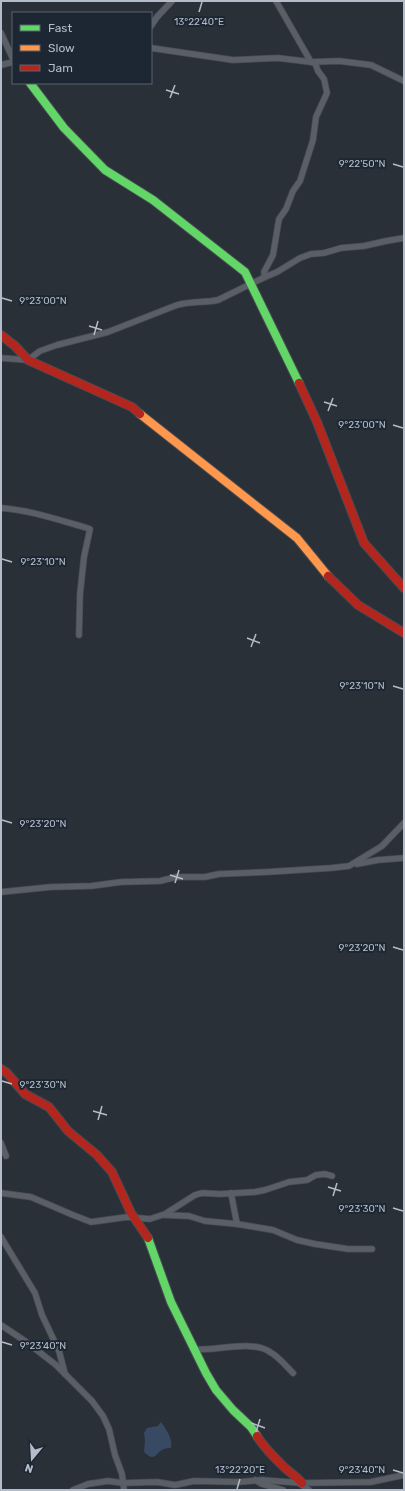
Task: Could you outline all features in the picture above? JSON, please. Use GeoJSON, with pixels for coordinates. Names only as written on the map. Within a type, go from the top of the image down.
{"type":"FeatureCollection","features":[{"type":"Feature","properties":{"kind":"street"},"geometry":{"type":"LineString","coordinates":[[152,24],[172,1]]}},
{"type":"Feature","properties":{"kind":"street"},"geometry":{"type":"LineString","coordinates":[[265,277],[264,272],[273,255],[279,219],[286,209],[293,191],[300,181],[313,140],[316,117],[327,93],[324,80],[315,63],[311,62],[276,1]]}},
{"type":"Feature","properties":{"kind":"street"},"geometry":{"type":"LineString","coordinates":[[1,33],[12,57]]}},
{"type":"Feature","properties":{"kind":"street"},"geometry":{"type":"LineString","coordinates":[[152,48],[233,60],[283,58],[311,62],[339,61],[371,65],[404,81]]}},
{"type":"Feature","properties":{"kind":"street"},"geometry":{"type":"LineString","coordinates":[[1,65],[12,62]]}},
{"type":"Feature","properties":{"kind":"street"},"geometry":{"type":"LineString","coordinates":[[31,84],[64,128],[105,170],[153,200],[244,272],[317,422],[364,543],[404,588]]}},
{"type":"Feature","properties":{"kind":"street"},"geometry":{"type":"LineString","coordinates":[[28,360],[40,351],[108,332],[177,305],[218,300],[277,272],[300,258],[311,254],[324,253],[341,248],[364,246],[404,238]]}},
{"type":"Feature","properties":{"kind":"street"},"geometry":{"type":"LineString","coordinates":[[1,335],[16,346],[28,360]]}},
{"type":"Feature","properties":{"kind":"street"},"geometry":{"type":"LineString","coordinates":[[1,358],[28,360],[132,407],[297,538],[325,573],[358,605],[404,633]]}},
{"type":"Feature","properties":{"kind":"street"},"geometry":{"type":"LineString","coordinates":[[1,508],[16,509],[44,515],[90,529],[84,557],[80,594],[79,635]]}},
{"type":"Feature","properties":{"kind":"street"},"geometry":{"type":"LineString","coordinates":[[349,866],[382,846],[404,823]]}},
{"type":"Feature","properties":{"kind":"street"},"geometry":{"type":"LineString","coordinates":[[1,892],[51,887],[90,886],[121,882],[167,880],[176,877],[331,868],[378,860],[404,858]]}},
{"type":"Feature","properties":{"kind":"street"},"geometry":{"type":"LineString","coordinates":[[1,1069],[25,1094],[49,1107],[68,1131],[106,1164],[115,1176],[134,1217],[147,1236],[171,1302],[193,1348],[216,1390],[233,1410],[251,1427],[261,1444],[284,1467],[295,1475],[300,1483],[308,1490]]}},
{"type":"Feature","properties":{"kind":"street"},"geometry":{"type":"LineString","coordinates":[[1,1143],[6,1156]]}},
{"type":"Feature","properties":{"kind":"street"},"geometry":{"type":"LineString","coordinates":[[1,1193],[32,1197],[72,1216],[91,1222],[127,1217],[150,1219],[165,1214],[195,1195],[202,1193],[232,1194],[265,1190],[289,1182],[308,1180],[316,1175],[325,1174],[332,1176]]}},
{"type":"Feature","properties":{"kind":"street"},"geometry":{"type":"LineString","coordinates":[[232,1194],[237,1224]]}},
{"type":"Feature","properties":{"kind":"street"},"geometry":{"type":"LineString","coordinates":[[160,1215],[171,1214],[189,1216],[204,1221],[237,1224],[273,1230],[297,1240],[315,1244],[348,1249],[372,1249]]}},
{"type":"Feature","properties":{"kind":"street"},"geometry":{"type":"LineString","coordinates":[[1,1237],[34,1293],[42,1315],[59,1351],[65,1374]]}},
{"type":"Feature","properties":{"kind":"street"},"geometry":{"type":"LineString","coordinates":[[1,1325],[25,1341],[65,1374],[92,1401],[106,1422],[122,1474],[124,1490]]}},
{"type":"Feature","properties":{"kind":"street"},"geometry":{"type":"LineString","coordinates":[[193,1348],[203,1350],[235,1346],[264,1348],[276,1356],[293,1373]]}},
{"type":"Feature","properties":{"kind":"street"},"geometry":{"type":"LineString","coordinates":[[73,1490],[99,1481],[124,1483],[157,1482],[175,1485],[194,1481],[240,1482],[254,1480],[300,1483],[371,1482],[404,1475]]}},
{"type":"Feature","properties":{"kind":"street"},"geometry":{"type":"LineString","coordinates":[[254,1480],[283,1490]]}},
{"type":"Feature","properties":{"kind":"water"},"geometry":{"type":"Polygon","coordinates":[[[161,1422],[170,1438],[171,1448],[165,1449],[155,1456],[150,1457],[144,1452],[144,1433],[147,1428],[158,1426],[161,1422]]]}},
{"type":"Feature","properties":{"kind":"traffic: fast"},"geometry":{"type":"LineString","coordinates":[[31,84],[64,128],[105,170],[153,200],[245,272],[299,383]]}},
{"type":"Feature","properties":{"kind":"traffic: fast"},"geometry":{"type":"LineString","coordinates":[[148,1238],[171,1302],[206,1373],[216,1390],[233,1410],[251,1427],[257,1436]]}},
{"type":"Feature","properties":{"kind":"traffic: slow"},"geometry":{"type":"LineString","coordinates":[[140,414],[297,538],[328,576]]}},
{"type":"Feature","properties":{"kind":"traffic: jam"},"geometry":{"type":"LineString","coordinates":[[1,335],[15,346],[28,360],[132,407],[140,414]]}},
{"type":"Feature","properties":{"kind":"traffic: jam"},"geometry":{"type":"LineString","coordinates":[[299,383],[317,422],[364,543],[404,588]]}},
{"type":"Feature","properties":{"kind":"traffic: jam"},"geometry":{"type":"LineString","coordinates":[[328,576],[358,605],[404,633]]}},
{"type":"Feature","properties":{"kind":"traffic: jam"},"geometry":{"type":"LineString","coordinates":[[1,1069],[7,1073],[25,1094],[49,1107],[68,1131],[97,1155],[112,1172],[131,1213],[148,1238]]}},
{"type":"Feature","properties":{"kind":"traffic: jam"},"geometry":{"type":"LineString","coordinates":[[257,1436],[274,1457],[302,1483]]}}]}
